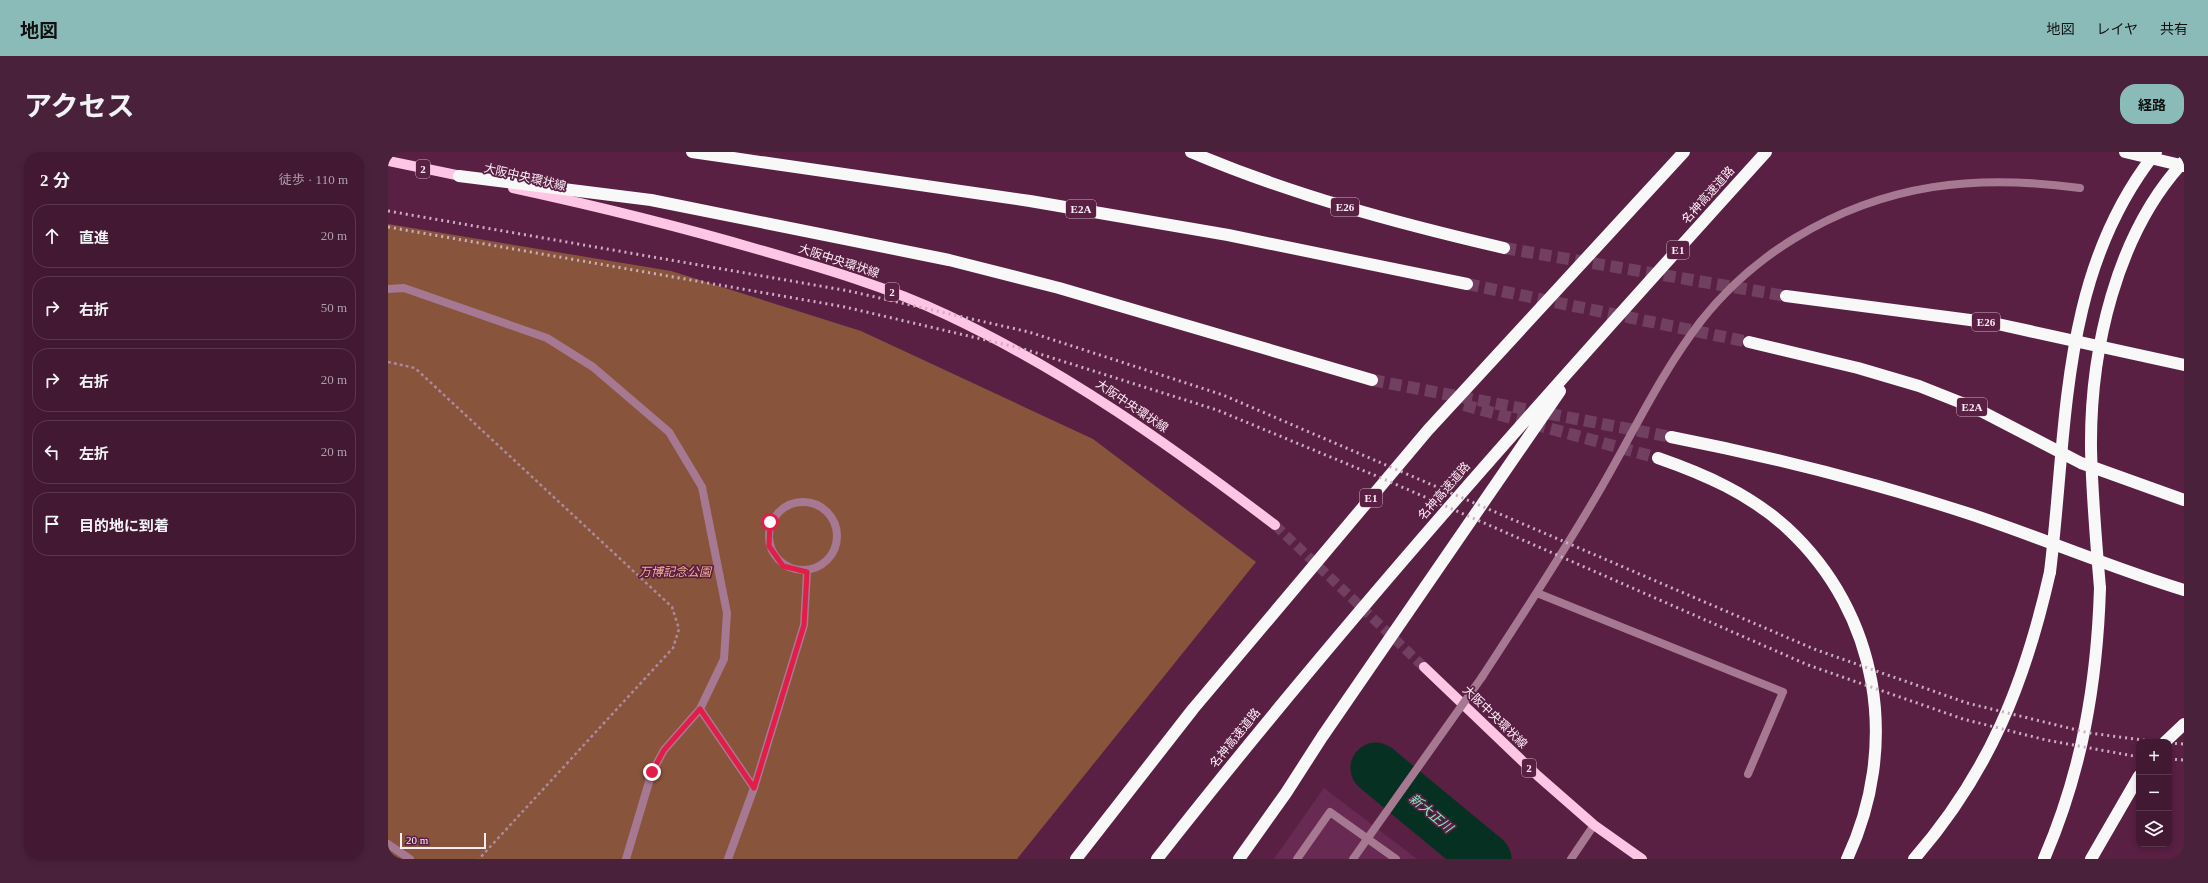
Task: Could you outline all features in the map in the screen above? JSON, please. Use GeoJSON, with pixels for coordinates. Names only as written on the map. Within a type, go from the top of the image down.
{"type":"FeatureCollection","features":[{"type":"Feature","properties":{"kind":"highway","name":"E2A"},"geometry":{"type":"LineString","coordinates":[[692,152],[1030,201],[1228,235],[1467,284]]}},
{"type":"Feature","properties":{"kind":"highway","name":"E26"},"geometry":{"type":"LineString","coordinates":[[1191,152],[1281,187],[1343,207],[1504,248]]}},
{"type":"Feature","properties":{"kind":"highway","name":"E1"},"geometry":{"type":"LineString","coordinates":[[1076,859],[1193,709],[1428,430],[1684,152]]}},
{"type":"Feature","properties":{"kind":"highway","name":"名神高速道路"},"geometry":{"type":"LineString","coordinates":[[1157,859],[1244,747],[1406,556],[1590,347],[1766,152]]}},
{"type":"Feature","properties":{"kind":"highway"},"geometry":{"type":"LineString","coordinates":[[2125,152],[2184,166]]}},
{"type":"Feature","properties":{"kind":"highway"},"geometry":{"type":"LineString","coordinates":[[1914,859],[1932,838],[1968,790],[1990,749],[2012,699],[2030,650],[2050,572],[2056,523],[2064,424],[2076,331],[2097,258],[2112,219],[2156,152]]}},
{"type":"Feature","properties":{"kind":"highway"},"geometry":{"type":"LineString","coordinates":[[2044,859],[2069,793],[2090,709],[2095,670],[2100,588],[2091,448],[2096,379],[2103,339],[2118,274],[2128,247],[2156,196],[2184,161]]}},
{"type":"Feature","properties":{"kind":"highway"},"geometry":{"type":"LineString","coordinates":[[459,176],[652,200],[949,260],[1059,288],[1372,380]]}},
{"type":"Feature","properties":{"kind":"highway","name":"E26"},"geometry":{"type":"LineString","coordinates":[[1786,296],[1993,323],[2184,365]]}},
{"type":"Feature","properties":{"kind":"highway","name":"E2A"},"geometry":{"type":"LineString","coordinates":[[1749,342],[1858,368],[1919,386],[1977,409],[2081,463],[2184,500]]}},
{"type":"Feature","properties":{"kind":"highway"},"geometry":{"type":"LineString","coordinates":[[1239,859],[1286,793],[1326,730],[1590,347]]}},
{"type":"Feature","properties":{"kind":"highway"},"geometry":{"type":"LineString","coordinates":[[1671,437],[1743,451],[1892,489],[1972,515],[2184,590]]}},
{"type":"Feature","properties":{"kind":"highway"},"geometry":{"type":"LineString","coordinates":[[1658,458],[1718,480],[1753,502],[1787,527],[1814,556],[1836,586],[1853,616],[1865,654],[1873,687],[1875,761],[1870,797],[1859,833],[1847,859]]}},
{"type":"Feature","properties":{"kind":"highway"},"geometry":{"type":"LineString","coordinates":[[2168,739],[2184,724]]}},
{"type":"Feature","properties":{"kind":"highway"},"geometry":{"type":"LineString","coordinates":[[2091,859],[2136,781]]}},
{"type":"Feature","properties":{"kind":"main road","name":"大阪中央環状線"},"geometry":{"type":"LineString","coordinates":[[388,161],[604,208],[728,240],[840,274],[945,314],[1004,343],[1098,398],[1192,462],[1275,525]]}},
{"type":"Feature","properties":{"kind":"main road","name":"大阪中央環状線"},"geometry":{"type":"LineString","coordinates":[[1424,667],[1538,776],[1594,825],[1642,859]]}},
{"type":"Feature","properties":{"kind":"street"},"geometry":{"type":"LineString","coordinates":[[1353,859],[1482,676],[1537,593],[1602,487],[1658,384],[1679,352],[1702,320],[1750,269],[1819,224],[1855,207],[1893,194],[1930,187],[1984,183],[2044,183],[2080,188]]}},
{"type":"Feature","properties":{"kind":"street"},"geometry":{"type":"LineString","coordinates":[[388,289],[404,288],[547,338],[594,366],[669,432],[702,487],[727,613],[724,659],[700,709],[664,750],[652,772],[626,859]]}},
{"type":"Feature","properties":{"kind":"street"},"geometry":{"type":"LineString","coordinates":[[811,502],[831,515],[839,538],[829,560],[807,572],[783,566],[769,546],[770,522],[787,504],[811,502]]}},
{"type":"Feature","properties":{"kind":"street"},"geometry":{"type":"LineString","coordinates":[[728,859],[754,788],[804,625],[807,572]]}},
{"type":"Feature","properties":{"kind":"street"},"geometry":{"type":"LineString","coordinates":[[1537,593],[1783,692],[1748,774]]}},
{"type":"Feature","properties":{"kind":"street"},"geometry":{"type":"LineString","coordinates":[[700,709],[754,788]]}},
{"type":"Feature","properties":{"kind":"street"},"geometry":{"type":"LineString","coordinates":[[1298,859],[1330,812],[1396,859]]}},
{"type":"Feature","properties":{"kind":"street"},"geometry":{"type":"LineString","coordinates":[[1571,859],[1594,825]]}},
{"type":"Feature","properties":{"kind":"street"},"geometry":{"type":"LineString","coordinates":[[388,844],[410,859]]}},
{"type":"Feature","properties":{"kind":"path"},"geometry":{"type":"LineString","coordinates":[[388,362],[415,368],[672,607],[679,629],[673,648],[479,859]]}},
{"type":"Feature","properties":{"kind":"shaded area"},"geometry":{"type":"Polygon","coordinates":[[[1324,788],[1417,859],[1274,859],[1324,788]]]}},
{"type":"Feature","properties":{"kind":"green space","name":"万博記念公園"},"geometry":{"type":"Polygon","coordinates":[[[388,224],[671,271],[861,331],[1093,439],[1256,562],[1017,859],[388,859],[388,224]]]}},
{"type":"Feature","properties":{"kind":"waterway","name":"新大正川"},"geometry":{"type":"LineString","coordinates":[[1376,768],[1486,859]]}},
{"type":"Feature","properties":{"kind":"tunnel"},"geometry":{"type":"LineString","coordinates":[[1504,248],[1786,296]]}},
{"type":"Feature","properties":{"kind":"tunnel"},"geometry":{"type":"LineString","coordinates":[[1467,284],[1749,342]]}},
{"type":"Feature","properties":{"kind":"tunnel"},"geometry":{"type":"LineString","coordinates":[[1372,380],[1671,437]]}},
{"type":"Feature","properties":{"kind":"tunnel"},"geometry":{"type":"LineString","coordinates":[[1464,405],[1658,458]]}},
{"type":"Feature","properties":{"kind":"tunnel"},"geometry":{"type":"LineString","coordinates":[[1275,525],[1424,667]]}},
{"type":"Feature","properties":{"kind":"railway"},"geometry":{"type":"LineString","coordinates":[[388,211],[849,291],[1029,332],[1223,395],[1814,649],[1967,703],[2089,733],[2136,739]]}},
{"type":"Feature","properties":{"kind":"railway"},"geometry":{"type":"LineString","coordinates":[[388,227],[845,307],[1024,349],[1217,410],[1386,480],[1808,665],[1963,719],[2046,740],[2136,756]]}},
{"type":"Feature","properties":{"kind":"railway"},"geometry":{"type":"LineString","coordinates":[[2172,743],[2184,744]]}},
{"type":"Feature","properties":{"kind":"railway"},"geometry":{"type":"LineString","coordinates":[[2172,759],[2184,760]]}},
{"type":"Feature","properties":{"kind":"route"},"geometry":{"type":"LineString","coordinates":[[652,772],[664,750],[700,709],[754,788],[804,625],[807,572],[783,566],[769,546],[770,522]]}}]}
